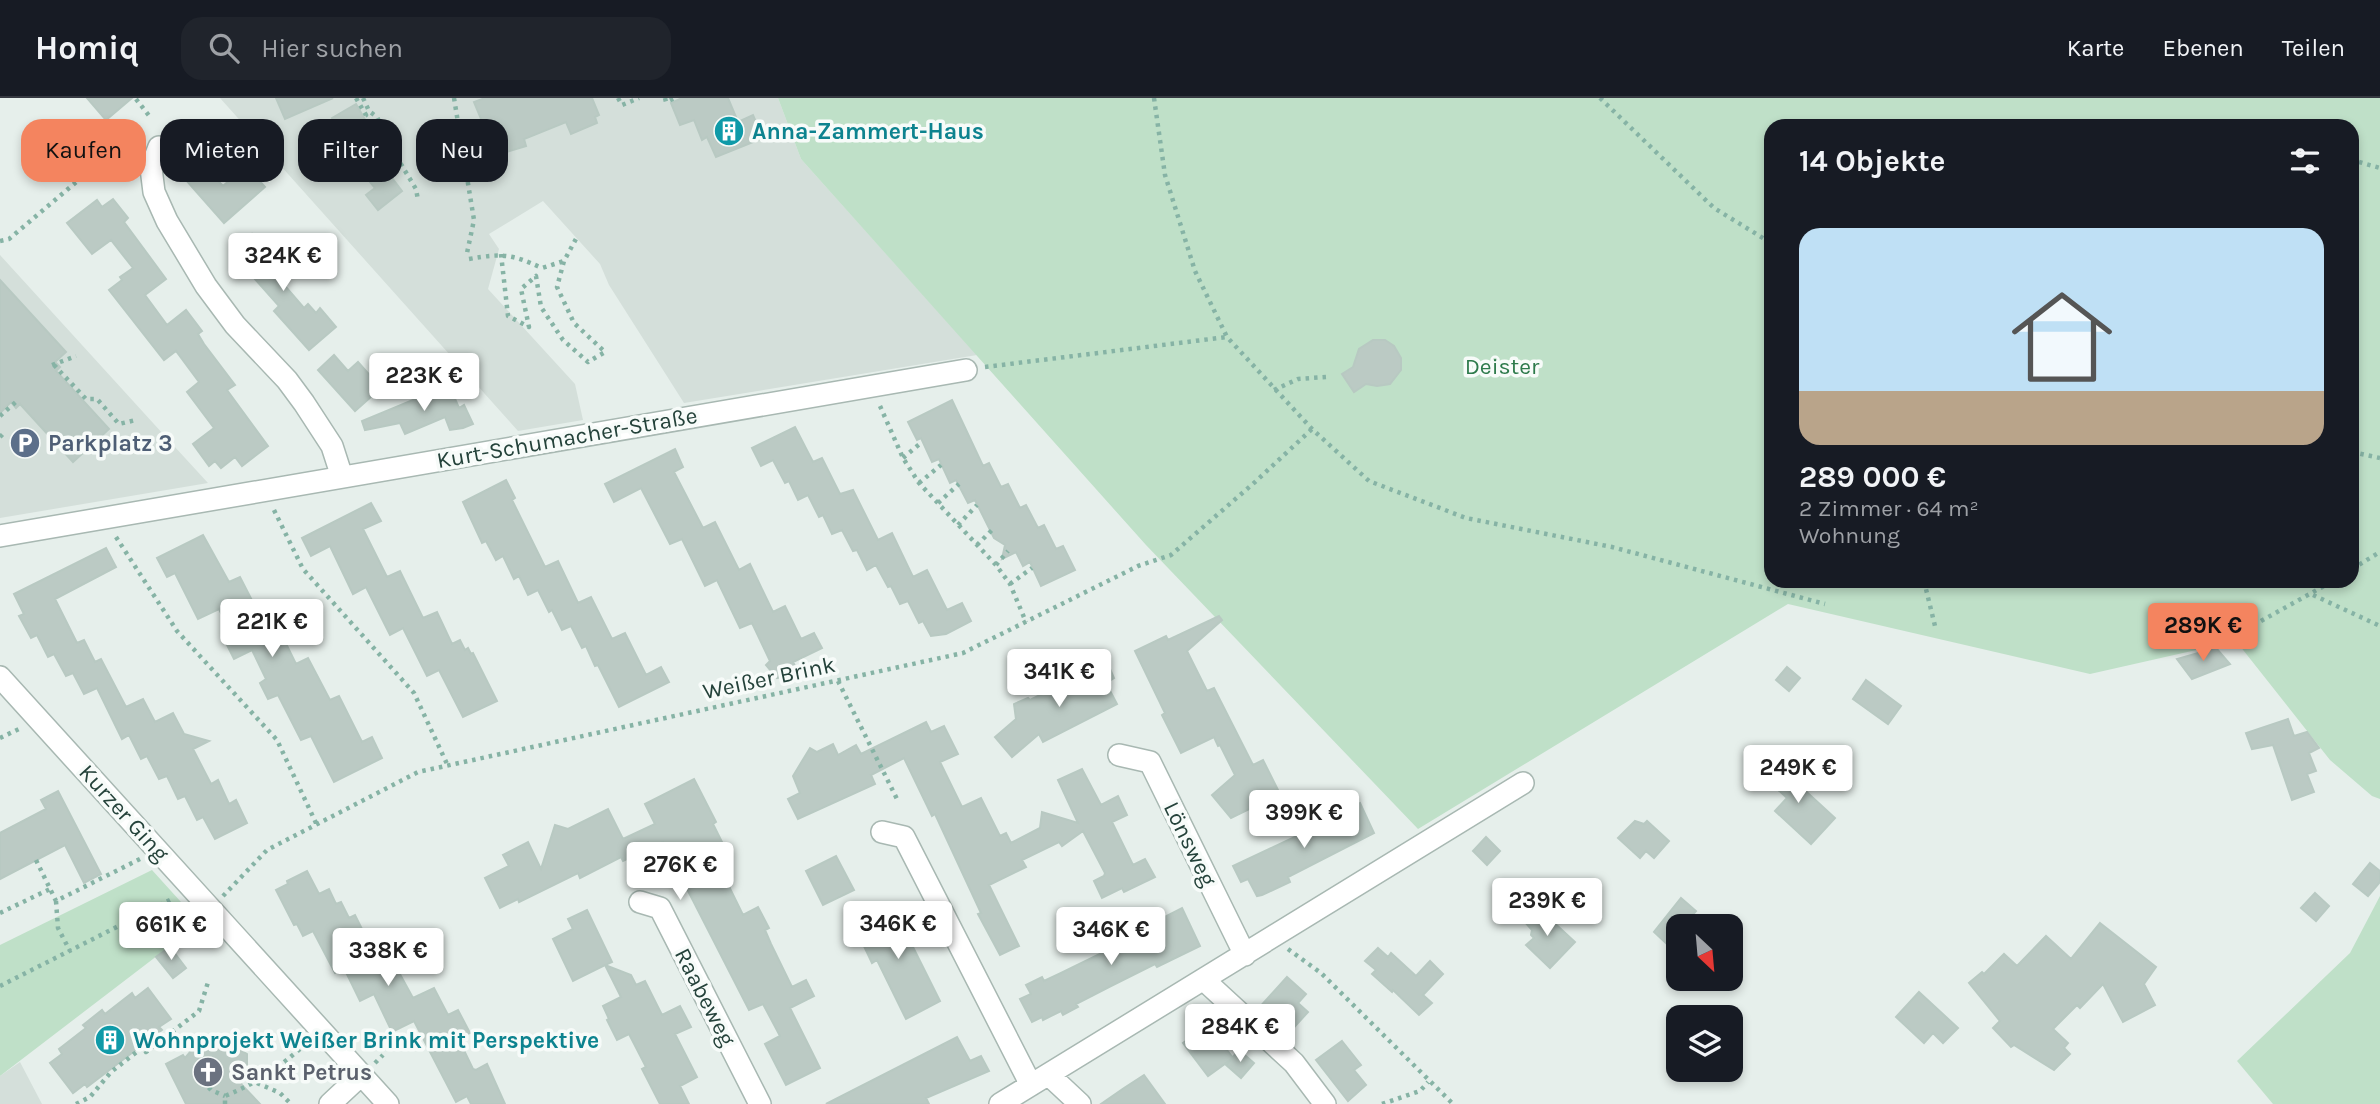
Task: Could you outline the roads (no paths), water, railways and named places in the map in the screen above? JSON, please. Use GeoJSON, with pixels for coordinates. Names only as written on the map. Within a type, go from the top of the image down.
{"type":"FeatureCollection","features":[{"type":"Feature","properties":{"kind":"street"},"geometry":{"type":"LineString","coordinates":[[159,147],[151,168],[153,192],[167,221],[206,286],[235,325],[287,380],[304,404],[332,446],[342,477]]}},
{"type":"Feature","properties":{"kind":"street","name":"Kurt-Schumacher-Straße"},"geometry":{"type":"LineString","coordinates":[[0,536],[966,369]]}},
{"type":"Feature","properties":{"kind":"street","name":"Kurzer Ging"},"geometry":{"type":"LineString","coordinates":[[0,677],[388,1104]]}},
{"type":"Feature","properties":{"kind":"street","name":"Lönsweg"},"geometry":{"type":"LineString","coordinates":[[1119,755],[1150,761],[1245,955]]}},
{"type":"Feature","properties":{"kind":"street"},"geometry":{"type":"LineString","coordinates":[[1000,1104],[1523,783]]}},
{"type":"Feature","properties":{"kind":"street"},"geometry":{"type":"LineString","coordinates":[[882,832],[904,837],[1040,1080],[1080,1104]]}},
{"type":"Feature","properties":{"kind":"street","name":"Raabeweg"},"geometry":{"type":"LineString","coordinates":[[639,902],[660,908],[760,1104]]}},
{"type":"Feature","properties":{"kind":"street"},"geometry":{"type":"LineString","coordinates":[[1204,979],[1294,1063],[1325,1104]]}},
{"type":"Feature","properties":{"kind":"street"},"geometry":{"type":"LineString","coordinates":[[330,1104],[362,1075]]}},
{"type":"Feature","properties":{"kind":"place","name":"Anna-Zammert-Haus"},"geometry":{"type":"Point","coordinates":[729,131]}},
{"type":"Feature","properties":{"kind":"place","name":"Parkplatz 3"},"geometry":{"type":"Point","coordinates":[25,443]}},
{"type":"Feature","properties":{"kind":"place","name":"Wohnprojekt Weißer Brink mit Perspektive"},"geometry":{"type":"Point","coordinates":[110,1040]}},
{"type":"Feature","properties":{"kind":"place","name":"Sankt Petrus"},"geometry":{"type":"Point","coordinates":[208,1072]}},
{"type":"Feature","properties":{"kind":"park label","name":"Deister"},"geometry":{"type":"Point","coordinates":[1502,366]}}]}
